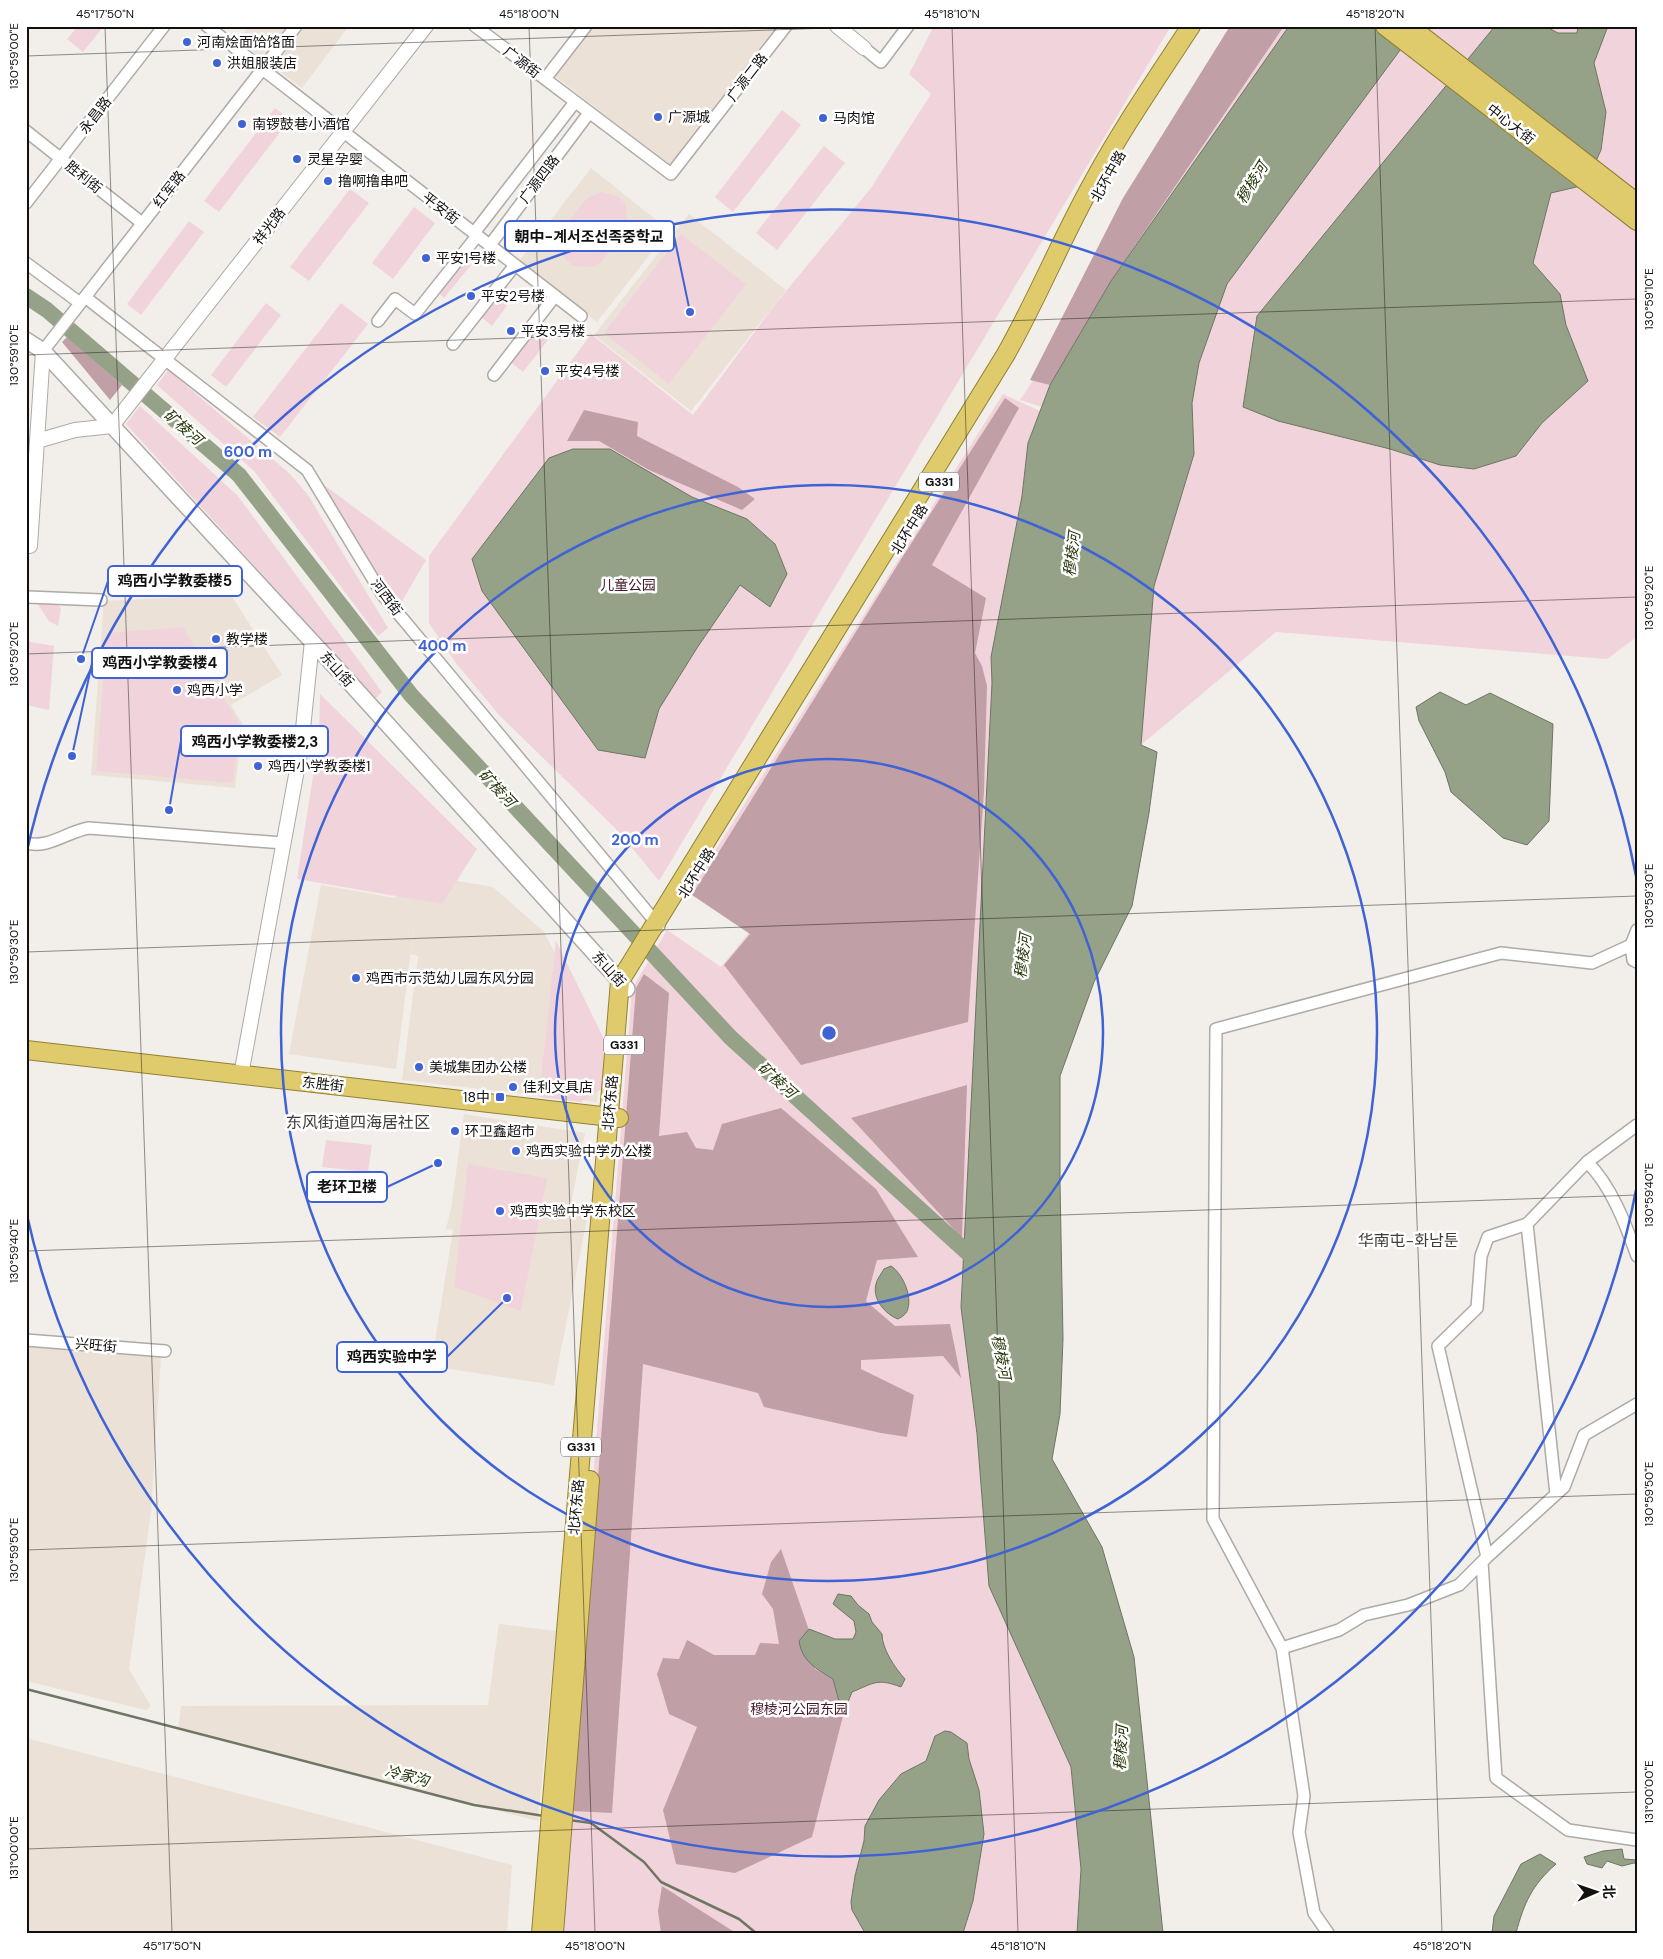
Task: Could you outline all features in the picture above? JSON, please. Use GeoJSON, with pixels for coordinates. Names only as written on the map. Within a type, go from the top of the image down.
{"type":"FeatureCollection","features":[{"type":"Feature","properties":{"kind":"highway","name":"北环中路"},"geometry":{"type":"LineString","coordinates":[[658,926],[1006,354],[1030,311],[1091,185],[1117,140],[1190,26]]}},
{"type":"Feature","properties":{"kind":"highway","name":"北环中路"},"geometry":{"type":"LineString","coordinates":[[632,968],[1014,360],[1102,183],[1201,26]]}},
{"type":"Feature","properties":{"kind":"highway","name":"中心大街"},"geometry":{"type":"LineString","coordinates":[[1385,26],[1637,221]]}},
{"type":"Feature","properties":{"kind":"highway","name":"中心大街"},"geometry":{"type":"LineString","coordinates":[[1409,26],[1637,203]]}},
{"type":"Feature","properties":{"kind":"highway","name":"北环东路"},"geometry":{"type":"LineString","coordinates":[[554,1933],[624,985],[632,968]]}},
{"type":"Feature","properties":{"kind":"highway","name":"东胜街"},"geometry":{"type":"LineString","coordinates":[[26,1050],[614,1118]]}},
{"type":"Feature","properties":{"kind":"highway","name":"北环东路"},"geometry":{"type":"LineString","coordinates":[[541,1933],[614,1118]]}},
{"type":"Feature","properties":{"kind":"main road","name":"东山街"},"geometry":{"type":"LineString","coordinates":[[26,340],[45,348],[112,426],[312,641],[624,985]]}},
{"type":"Feature","properties":{"kind":"street","name":"永昌路"},"geometry":{"type":"LineString","coordinates":[[26,203],[164,26]]}},
{"type":"Feature","properties":{"kind":"street","name":"平安街"},"geometry":{"type":"LineString","coordinates":[[207,26],[581,316]]}},
{"type":"Feature","properties":{"kind":"street","name":"红军路"},"geometry":{"type":"LineString","coordinates":[[45,348],[296,26]]}},
{"type":"Feature","properties":{"kind":"street","name":"祥光路"},"geometry":{"type":"LineString","coordinates":[[112,426],[426,26]]}},
{"type":"Feature","properties":{"kind":"street","name":"广源街"},"geometry":{"type":"LineString","coordinates":[[475,26],[671,174]]}},
{"type":"Feature","properties":{"kind":"street"},"geometry":{"type":"LineString","coordinates":[[545,79],[586,26]]}},
{"type":"Feature","properties":{"kind":"street","name":"广源二路"},"geometry":{"type":"LineString","coordinates":[[671,174],[786,26]]}},
{"type":"Feature","properties":{"kind":"street"},"geometry":{"type":"LineString","coordinates":[[837,26],[881,62],[908,26]]}},
{"type":"Feature","properties":{"kind":"street","name":"广源四路"},"geometry":{"type":"LineString","coordinates":[[378,321],[395,299],[415,314],[575,102]]}},
{"type":"Feature","properties":{"kind":"street","name":"广源四路"},"geometry":{"type":"LineString","coordinates":[[490,245],[589,112]]}},
{"type":"Feature","properties":{"kind":"street","name":"胜利街"},"geometry":{"type":"LineString","coordinates":[[26,131],[142,223]]}},
{"type":"Feature","properties":{"kind":"street"},"geometry":{"type":"LineString","coordinates":[[26,263],[83,299]]}},
{"type":"Feature","properties":{"kind":"street"},"geometry":{"type":"LineString","coordinates":[[453,344],[515,265]]}},
{"type":"Feature","properties":{"kind":"street"},"geometry":{"type":"LineString","coordinates":[[494,375],[555,296]]}},
{"type":"Feature","properties":{"kind":"street","name":"河西街"},"geometry":{"type":"LineString","coordinates":[[83,299],[165,358],[307,470],[382,594],[658,926]]}},
{"type":"Feature","properties":{"kind":"street"},"geometry":{"type":"LineString","coordinates":[[28,546],[45,348]]}},
{"type":"Feature","properties":{"kind":"street"},"geometry":{"type":"LineString","coordinates":[[37,441],[75,430],[112,426]]}},
{"type":"Feature","properties":{"kind":"street"},"geometry":{"type":"LineString","coordinates":[[28,597],[101,600]]}},
{"type":"Feature","properties":{"kind":"street"},"geometry":{"type":"LineString","coordinates":[[241,1075],[301,748],[312,641]]}},
{"type":"Feature","properties":{"kind":"street"},"geometry":{"type":"LineString","coordinates":[[26,843],[54,841],[89,828],[283,844]]}},
{"type":"Feature","properties":{"kind":"street"},"geometry":{"type":"LineString","coordinates":[[1637,930],[1631,945],[1633,960],[1637,962]]}},
{"type":"Feature","properties":{"kind":"street"},"geometry":{"type":"LineString","coordinates":[[1328,1933],[1314,1913],[1299,1832],[1304,1796],[1282,1648],[1214,1519],[1216,1029],[1502,952],[1592,963],[1631,945]]}},
{"type":"Feature","properties":{"kind":"street"},"geometry":{"type":"LineString","coordinates":[[1637,1126],[1587,1162],[1527,1224],[1488,1237],[1481,1256],[1476,1308],[1438,1346],[1485,1559],[1496,1778],[1568,1830],[1637,1840]]}},
{"type":"Feature","properties":{"kind":"street"},"geometry":{"type":"LineString","coordinates":[[1587,1162],[1598,1173],[1627,1227],[1637,1256]]}},
{"type":"Feature","properties":{"kind":"street"},"geometry":{"type":"LineString","coordinates":[[1527,1224],[1556,1494]]}},
{"type":"Feature","properties":{"kind":"street","name":"兴旺街"},"geometry":{"type":"LineString","coordinates":[[26,1340],[165,1351]]}},
{"type":"Feature","properties":{"kind":"street"},"geometry":{"type":"LineString","coordinates":[[1282,1648],[1339,1630],[1364,1615],[1408,1605],[1459,1585],[1564,1487],[1584,1434],[1637,1404]]}},
{"type":"Feature","properties":{"kind":"shaded area"},"geometry":{"type":"Polygon","coordinates":[[[248,26],[349,26],[302,88],[238,40],[248,26]]]}},
{"type":"Feature","properties":{"kind":"shaded area","name":"广源城"},"geometry":{"type":"Polygon","coordinates":[[[594,26],[780,26],[671,167],[555,76],[594,26]]]}},
{"type":"Feature","properties":{"kind":"shaded area"},"geometry":{"type":"Polygon","coordinates":[[[591,168],[669,230],[597,322],[519,261],[591,168]]]}},
{"type":"Feature","properties":{"kind":"shaded area"},"geometry":{"type":"Polygon","coordinates":[[[689,214],[786,290],[691,411],[594,335],[689,214]]]}},
{"type":"Feature","properties":{"kind":"shaded area","name":"鸡西小学"},"geometry":{"type":"Polygon","coordinates":[[[219,576],[282,675],[231,705],[243,725],[235,788],[91,775],[104,601],[185,597],[219,576]]]}},
{"type":"Feature","properties":{"kind":"shaded area"},"geometry":{"type":"Polygon","coordinates":[[[398,871],[493,887],[544,932],[601,1041],[597,1102],[402,1080],[418,956],[411,954],[416,911],[396,1069],[289,1054],[321,885],[395,898],[398,871]]]}},
{"type":"Feature","properties":{"kind":"shaded area"},"geometry":{"type":"Polygon","coordinates":[[[464,1114],[585,1133],[570,1209],[588,1214],[554,1385],[431,1366],[453,1230],[446,1229],[451,1209],[464,1114]]]}},
{"type":"Feature","properties":{"kind":"shaded area"},"geometry":{"type":"Polygon","coordinates":[[[26,1344],[161,1355],[151,1512],[129,1669],[151,1706],[146,1710],[26,1681],[26,1344]]]}},
{"type":"Feature","properties":{"kind":"shaded area"},"geometry":{"type":"Polygon","coordinates":[[[499,1624],[556,1631],[538,1821],[178,1730],[181,1706],[488,1705],[499,1624]]]}},
{"type":"Feature","properties":{"kind":"shaded area"},"geometry":{"type":"Polygon","coordinates":[[[26,1738],[512,1865],[507,1933],[26,1933],[26,1738]]]}},
{"type":"Feature","properties":{"kind":"green space"},"geometry":{"type":"Polygon","coordinates":[[[78,26],[104,26],[83,52],[67,39],[78,26]]]}},
{"type":"Feature","properties":{"kind":"green space","name":"儿童公园"},"geometry":{"type":"Polygon","coordinates":[[[934,26],[1171,26],[659,881],[620,833],[499,715],[456,663],[429,623],[429,556],[591,334],[693,415],[773,307],[871,188],[931,94],[909,74],[934,26]]]}},
{"type":"Feature","properties":{"kind":"green space"},"geometry":{"type":"Polygon","coordinates":[[[1230,26],[1284,26],[1111,281],[1050,385],[1030,380],[1123,198],[1230,26]]]}},
{"type":"Feature","properties":{"kind":"green space"},"geometry":{"type":"Polygon","coordinates":[[[1232,26],[1637,26],[1637,637],[1607,659],[1276,632],[1141,745],[1154,586],[1194,454],[1020,400],[1032,382],[1133,184],[1232,26]]]}},
{"type":"Feature","properties":{"kind":"green space"},"geometry":{"type":"Polygon","coordinates":[[[275,108],[290,119],[219,212],[204,201],[275,108]]]}},
{"type":"Feature","properties":{"kind":"green space"},"geometry":{"type":"Polygon","coordinates":[[[782,110],[801,125],[733,212],[715,197],[782,110]]]}},
{"type":"Feature","properties":{"kind":"green space"},"geometry":{"type":"Polygon","coordinates":[[[824,146],[845,163],[777,250],[756,233],[824,146]]]}},
{"type":"Feature","properties":{"kind":"green space"},"geometry":{"type":"Polygon","coordinates":[[[350,189],[369,203],[309,281],[290,267],[350,189]]]}},
{"type":"Feature","properties":{"kind":"green space"},"geometry":{"type":"Polygon","coordinates":[[[601,192],[617,196],[625,203],[628,223],[626,232],[600,263],[592,267],[573,266],[562,254],[560,245],[561,231],[587,198],[601,192]]]}},
{"type":"Feature","properties":{"kind":"green space"},"geometry":{"type":"Polygon","coordinates":[[[414,207],[435,223],[393,279],[372,263],[414,207]]]}},
{"type":"Feature","properties":{"kind":"green space"},"geometry":{"type":"Polygon","coordinates":[[[189,221],[204,232],[141,315],[127,304],[189,221]]]}},
{"type":"Feature","properties":{"kind":"green space"},"geometry":{"type":"Polygon","coordinates":[[[681,234],[746,284],[669,384],[604,333],[681,234]]]}},
{"type":"Feature","properties":{"kind":"green space"},"geometry":{"type":"Polygon","coordinates":[[[464,259],[471,265],[444,298],[437,292],[464,259]]]}},
{"type":"Feature","properties":{"kind":"green space"},"geometry":{"type":"Polygon","coordinates":[[[505,285],[515,295],[492,326],[480,316],[505,285]]]}},
{"type":"Feature","properties":{"kind":"green space"},"geometry":{"type":"Polygon","coordinates":[[[266,303],[281,315],[226,387],[211,375],[266,303]]]}},
{"type":"Feature","properties":{"kind":"green space"},"geometry":{"type":"Polygon","coordinates":[[[341,303],[368,324],[280,437],[253,417],[341,303]]]}},
{"type":"Feature","properties":{"kind":"green space"},"geometry":{"type":"Polygon","coordinates":[[[538,325],[552,335],[523,372],[510,362],[538,325]]]}},
{"type":"Feature","properties":{"kind":"green space"},"geometry":{"type":"Polygon","coordinates":[[[67,337],[122,385],[110,400],[62,342],[67,337]]]}},
{"type":"Feature","properties":{"kind":"green space"},"geometry":{"type":"Polygon","coordinates":[[[168,370],[289,473],[308,495],[388,628],[378,636],[254,471],[157,385],[168,370]]]}},
{"type":"Feature","properties":{"kind":"green space","name":"穆棱河公园东园"},"geometry":{"type":"Polygon","coordinates":[[[1003,394],[1040,411],[1028,443],[1022,499],[991,657],[992,683],[961,1307],[977,1434],[989,1586],[1071,1767],[1081,1869],[1077,1933],[557,1933],[632,989],[667,930],[721,967],[751,930],[691,889],[1003,394]]]}},
{"type":"Feature","properties":{"kind":"green space"},"geometry":{"type":"Polygon","coordinates":[[[1005,398],[1019,408],[932,565],[986,598],[975,653],[982,666],[987,686],[984,791],[968,1022],[801,1065],[724,965],[750,934],[692,895],[905,553],[1005,398]]]}},
{"type":"Feature","properties":{"kind":"green space"},"geometry":{"type":"Polygon","coordinates":[[[140,406],[238,496],[382,692],[375,699],[126,424],[140,406]]]}},
{"type":"Feature","properties":{"kind":"green space"},"geometry":{"type":"Polygon","coordinates":[[[584,410],[638,422],[637,436],[738,487],[755,499],[742,510],[649,470],[599,441],[567,441],[584,410]]]}},
{"type":"Feature","properties":{"kind":"green space"},"geometry":{"type":"Polygon","coordinates":[[[317,480],[426,560],[398,608],[383,591],[317,480]]]}},
{"type":"Feature","properties":{"kind":"green space"},"geometry":{"type":"Polygon","coordinates":[[[55,602],[61,608],[58,626],[49,621],[37,603],[55,602]]]}},
{"type":"Feature","properties":{"kind":"green space","name":"鸡西小学"},"geometry":{"type":"Polygon","coordinates":[[[183,627],[240,725],[233,783],[96,771],[107,633],[183,627]]]}},
{"type":"Feature","properties":{"kind":"green space"},"geometry":{"type":"Polygon","coordinates":[[[26,639],[31,642],[54,646],[49,710],[26,705],[26,639]]]}},
{"type":"Feature","properties":{"kind":"green space"},"geometry":{"type":"Polygon","coordinates":[[[320,694],[477,849],[442,904],[297,879],[319,737],[320,694]]]}},
{"type":"Feature","properties":{"kind":"green space"},"geometry":{"type":"Polygon","coordinates":[[[556,941],[604,1039],[602,1089],[581,1102],[539,1097],[556,941]]]}},
{"type":"Feature","properties":{"kind":"green space"},"geometry":{"type":"Polygon","coordinates":[[[644,974],[669,993],[659,1136],[687,1132],[696,1148],[713,1150],[722,1124],[781,1108],[876,1189],[918,1257],[877,1260],[866,1301],[895,1326],[950,1324],[961,1378],[943,1356],[861,1360],[861,1369],[914,1395],[907,1437],[764,1407],[758,1393],[643,1364],[612,1813],[572,1811],[636,988],[644,974]]]}},
{"type":"Feature","properties":{"kind":"green space"},"geometry":{"type":"Polygon","coordinates":[[[967,1085],[962,1238],[851,1118],[967,1085]]]}},
{"type":"Feature","properties":{"kind":"green space"},"geometry":{"type":"Polygon","coordinates":[[[326,1140],[372,1145],[368,1172],[322,1167],[326,1140]]]}},
{"type":"Feature","properties":{"kind":"green space"},"geometry":{"type":"Polygon","coordinates":[[[468,1164],[547,1178],[521,1311],[454,1287],[468,1164]]]}},
{"type":"Feature","properties":{"kind":"green space"},"geometry":{"type":"Polygon","coordinates":[[[781,1549],[812,1639],[815,1669],[833,1679],[843,1716],[812,1837],[735,1873],[676,1864],[663,1810],[697,1727],[669,1714],[657,1674],[663,1658],[679,1659],[687,1640],[714,1655],[755,1655],[760,1643],[779,1644],[773,1609],[762,1594],[771,1562],[781,1549]]]}},
{"type":"Feature","properties":{"kind":"green space"},"geometry":{"type":"Polygon","coordinates":[[[662,1886],[736,1933],[661,1933],[658,1911],[662,1886]]]}},
{"type":"Feature","properties":{"kind":"water","name":"穆棱河"},"geometry":{"type":"Polygon","coordinates":[[[1289,26],[1418,26],[1227,284],[1199,363],[1192,403],[1194,454],[1154,586],[1141,745],[1157,752],[1149,813],[1132,906],[1094,982],[1060,1076],[1063,1339],[1060,1414],[1052,1459],[1102,1547],[1134,1657],[1163,1933],[1077,1933],[1081,1869],[1071,1767],[989,1586],[977,1434],[961,1307],[992,683],[991,657],[1022,496],[1028,443],[1050,385],[1111,281],[1289,26]]]}},
{"type":"Feature","properties":{"kind":"water"},"geometry":{"type":"Polygon","coordinates":[[[1495,26],[1545,26],[1558,33],[1577,33],[1578,26],[1608,26],[1594,63],[1606,112],[1601,150],[1585,185],[1551,193],[1533,263],[1560,294],[1566,325],[1588,381],[1542,423],[1516,456],[1474,469],[1440,465],[1390,449],[1278,421],[1243,407],[1257,316],[1495,26]]]}},
{"type":"Feature","properties":{"kind":"water"},"geometry":{"type":"Polygon","coordinates":[[[573,449],[610,449],[692,497],[747,519],[775,544],[787,574],[770,607],[740,585],[697,648],[659,709],[645,758],[598,750],[482,591],[472,559],[549,458],[573,449]]]}},
{"type":"Feature","properties":{"kind":"water"},"geometry":{"type":"Polygon","coordinates":[[[1440,692],[1466,705],[1490,693],[1553,724],[1549,821],[1527,845],[1503,838],[1451,792],[1445,772],[1419,721],[1416,707],[1440,692]]]}},
{"type":"Feature","properties":{"kind":"water"},"geometry":{"type":"Polygon","coordinates":[[[891,1266],[902,1279],[909,1297],[907,1312],[898,1319],[884,1310],[875,1290],[878,1278],[884,1269],[891,1266]]]}},
{"type":"Feature","properties":{"kind":"water"},"geometry":{"type":"Polygon","coordinates":[[[838,1594],[851,1596],[869,1614],[872,1622],[882,1634],[884,1646],[890,1658],[905,1679],[901,1687],[881,1682],[871,1684],[852,1692],[848,1702],[840,1705],[833,1679],[811,1664],[803,1654],[799,1641],[809,1629],[835,1639],[853,1639],[856,1632],[854,1621],[833,1604],[838,1594]]]}},
{"type":"Feature","properties":{"kind":"water"},"geometry":{"type":"Polygon","coordinates":[[[945,1731],[951,1732],[967,1743],[969,1759],[979,1790],[984,1834],[973,1901],[963,1933],[865,1933],[852,1910],[851,1902],[855,1876],[864,1841],[865,1826],[879,1800],[901,1774],[926,1761],[935,1736],[945,1731]]]}},
{"type":"Feature","properties":{"kind":"water"},"geometry":{"type":"Polygon","coordinates":[[[1622,1849],[1624,1859],[1637,1860],[1637,1864],[1622,1866],[1607,1861],[1602,1868],[1587,1864],[1584,1857],[1603,1851],[1622,1849]]]}},
{"type":"Feature","properties":{"kind":"water"},"geometry":{"type":"Polygon","coordinates":[[[1540,1854],[1556,1864],[1541,1879],[1530,1895],[1516,1933],[1492,1933],[1494,1916],[1521,1864],[1540,1854]]]}},
{"type":"Feature","properties":{"kind":"waterway","name":"矿棱河"},"geometry":{"type":"LineString","coordinates":[[26,296],[47,310],[239,475],[411,695],[731,1038],[980,1264]]}},
{"type":"Feature","properties":{"kind":"waterway","name":"冷家沟"},"geometry":{"type":"LineString","coordinates":[[26,1689],[474,1805],[544,1816]]}},
{"type":"Feature","properties":{"kind":"waterway","name":"冷家沟"},"geometry":{"type":"LineString","coordinates":[[569,1820],[591,1823],[644,1862],[661,1882],[739,1919],[756,1933]]}},
{"type":"Feature","properties":{"kind":"place","name":"河南烩面饸饹面"},"geometry":{"type":"Point","coordinates":[187,42]}},
{"type":"Feature","properties":{"kind":"place","name":"洪姐服装店"},"geometry":{"type":"Point","coordinates":[217,63]}},
{"type":"Feature","properties":{"kind":"place","name":"广源城"},"geometry":{"type":"Point","coordinates":[658,117]}},
{"type":"Feature","properties":{"kind":"place","name":"马肉馆"},"geometry":{"type":"Point","coordinates":[823,118]}},
{"type":"Feature","properties":{"kind":"place","name":"南锣鼓巷小酒馆"},"geometry":{"type":"Point","coordinates":[242,124]}},
{"type":"Feature","properties":{"kind":"place","name":"灵星孕婴"},"geometry":{"type":"Point","coordinates":[297,159]}},
{"type":"Feature","properties":{"kind":"place","name":"撸啊撸串吧"},"geometry":{"type":"Point","coordinates":[328,181]}},
{"type":"Feature","properties":{"kind":"place","name":"平安1号楼"},"geometry":{"type":"Point","coordinates":[426,258]}},
{"type":"Feature","properties":{"kind":"place","name":"平安2号楼"},"geometry":{"type":"Point","coordinates":[471,296]}},
{"type":"Feature","properties":{"kind":"place","name":"朝中-계서조선족중학교"},"geometry":{"type":"Point","coordinates":[690,312]}},
{"type":"Feature","properties":{"kind":"place","name":"平安3号楼"},"geometry":{"type":"Point","coordinates":[511,331]}},
{"type":"Feature","properties":{"kind":"place","name":"平安4号楼"},"geometry":{"type":"Point","coordinates":[545,371]}},
{"type":"Feature","properties":{"kind":"place","name":"教学楼"},"geometry":{"type":"Point","coordinates":[216,639]}},
{"type":"Feature","properties":{"kind":"place","name":"鸡西小学教委楼5"},"geometry":{"type":"Point","coordinates":[81,659]}},
{"type":"Feature","properties":{"kind":"place","name":"鸡西小学"},"geometry":{"type":"Point","coordinates":[177,690]}},
{"type":"Feature","properties":{"kind":"place","name":"鸡西小学教委楼4"},"geometry":{"type":"Point","coordinates":[72,756]}},
{"type":"Feature","properties":{"kind":"place","name":"鸡西小学教委楼1"},"geometry":{"type":"Point","coordinates":[258,766]}},
{"type":"Feature","properties":{"kind":"place","name":"鸡西小学教委楼2,3"},"geometry":{"type":"Point","coordinates":[169,810]}},
{"type":"Feature","properties":{"kind":"place","name":"鸡西市示范幼儿园东风分园"},"geometry":{"type":"Point","coordinates":[356,978]}},
{"type":"Feature","properties":{"kind":"place","name":"美城集团办公楼"},"geometry":{"type":"Point","coordinates":[419,1067]}},
{"type":"Feature","properties":{"kind":"place","name":"佳利文具店"},"geometry":{"type":"Point","coordinates":[513,1087]}},
{"type":"Feature","properties":{"kind":"place","name":"18中"},"geometry":{"type":"Point","coordinates":[500,1097]}},
{"type":"Feature","properties":{"kind":"place","name":"环卫鑫超市"},"geometry":{"type":"Point","coordinates":[455,1131]}},
{"type":"Feature","properties":{"kind":"place","name":"鸡西实验中学办公楼"},"geometry":{"type":"Point","coordinates":[516,1151]}},
{"type":"Feature","properties":{"kind":"place","name":"老环卫楼"},"geometry":{"type":"Point","coordinates":[438,1163]}},
{"type":"Feature","properties":{"kind":"place","name":"鸡西实验中学东校区"},"geometry":{"type":"Point","coordinates":[500,1211]}},
{"type":"Feature","properties":{"kind":"place","name":"鸡西实验中学"},"geometry":{"type":"Point","coordinates":[507,1298]}},
{"type":"Feature","properties":{"kind":"district","name":"东风街道四海居社区"},"geometry":{"type":"Point","coordinates":[358,1122]}},
{"type":"Feature","properties":{"kind":"district","name":"华南屯-화남툰"},"geometry":{"type":"Point","coordinates":[1408,1240]}}]}
